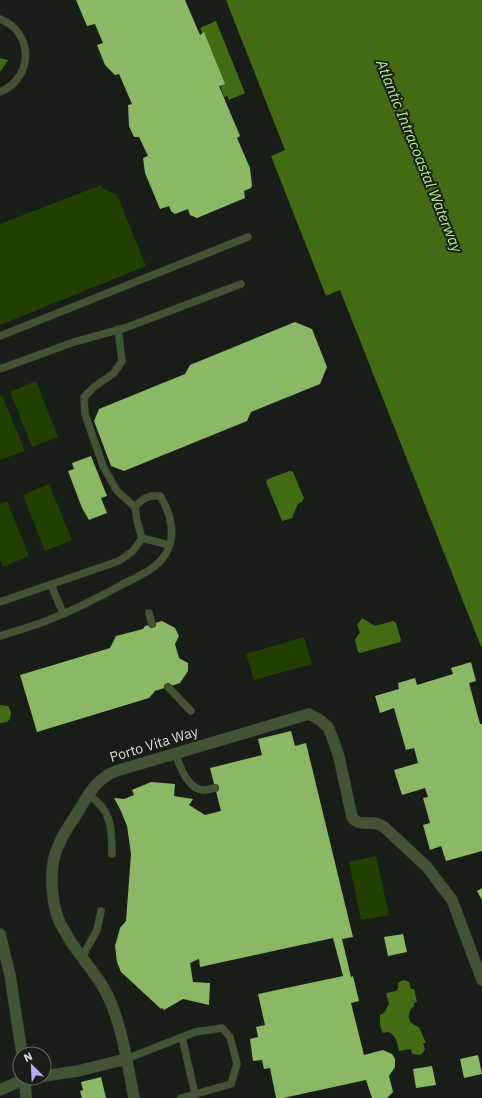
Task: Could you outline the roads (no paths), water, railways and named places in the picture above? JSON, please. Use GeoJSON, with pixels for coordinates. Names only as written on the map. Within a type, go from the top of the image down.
{"type":"FeatureCollection","features":[{"type":"Feature","properties":{"kind":"street","name":"Porto Vita Way"},"geometry":{"type":"LineString","coordinates":[[134,1098],[112,1005],[94,972],[71,942],[58,919],[52,881],[54,858],[65,832],[97,782],[106,775],[175,753],[309,714],[320,720],[328,727],[339,757],[352,817],[359,823],[378,824],[384,827],[427,867],[452,900],[482,980]]}},
{"type":"Feature","properties":{"kind":"street"},"geometry":{"type":"LineString","coordinates":[[0,934],[10,975],[21,1046]]}},
{"type":"Feature","properties":{"kind":"street"},"geometry":{"type":"LineString","coordinates":[[52,1075],[78,1071],[126,1059]]}},
{"type":"Feature","properties":{"kind":"street"},"geometry":{"type":"LineString","coordinates":[[0,1090],[12,1085]]}},
{"type":"Feature","properties":{"kind":"street"},"geometry":{"type":"LineString","coordinates":[[26,1098],[27,1086]]}},
{"type":"Feature","properties":{"kind":"lane"},"geometry":{"type":"LineString","coordinates":[[0,19],[7,22],[17,30],[24,43],[26,56],[24,67],[20,76],[13,84],[0,92]]}},
{"type":"Feature","properties":{"kind":"lane"},"geometry":{"type":"LineString","coordinates":[[0,336],[248,237]]}},
{"type":"Feature","properties":{"kind":"lane"},"geometry":{"type":"LineString","coordinates":[[0,369],[74,342],[118,330],[241,284]]}},
{"type":"Feature","properties":{"kind":"lane"},"geometry":{"type":"LineString","coordinates":[[0,602],[119,561],[133,551],[142,538],[135,507],[117,491],[103,466],[85,414],[84,397],[94,387],[114,373],[122,361],[118,330]]}},
{"type":"Feature","properties":{"kind":"lane"},"geometry":{"type":"LineString","coordinates":[[0,636],[46,621],[107,593],[154,568],[165,555],[172,540],[172,523],[165,503],[160,496],[150,495],[142,499],[135,507]]}},
{"type":"Feature","properties":{"kind":"lane"},"geometry":{"type":"LineString","coordinates":[[142,538],[169,545]]}},
{"type":"Feature","properties":{"kind":"lane"},"geometry":{"type":"LineString","coordinates":[[51,585],[64,613]]}},
{"type":"Feature","properties":{"kind":"lane"},"geometry":{"type":"LineString","coordinates":[[149,614],[152,624]]}},
{"type":"Feature","properties":{"kind":"lane"},"geometry":{"type":"LineString","coordinates":[[168,687],[191,711]]}},
{"type":"Feature","properties":{"kind":"lane"},"geometry":{"type":"LineString","coordinates":[[175,753],[184,774],[194,787],[203,790],[215,788]]}},
{"type":"Feature","properties":{"kind":"lane"},"geometry":{"type":"LineString","coordinates":[[88,795],[97,800],[104,807],[110,823],[112,854]]}},
{"type":"Feature","properties":{"kind":"lane"},"geometry":{"type":"LineString","coordinates":[[82,957],[97,930],[101,911]]}},
{"type":"Feature","properties":{"kind":"lane"},"geometry":{"type":"LineString","coordinates":[[126,1059],[195,1032],[222,1028],[230,1037],[237,1064],[231,1084],[181,1098]]}},
{"type":"Feature","properties":{"kind":"lane"},"geometry":{"type":"LineString","coordinates":[[182,1037],[195,1094]]}},
{"type":"Feature","properties":{"kind":"water","name":"Atlantic Intracoastal Waterway"},"geometry":{"type":"Polygon","coordinates":[[[226,0],[482,0],[482,649],[340,290],[326,296],[271,156],[285,150],[226,0]]]}},
{"type":"Feature","properties":{"kind":"water"},"geometry":{"type":"Polygon","coordinates":[[[216,21],[245,93],[229,100],[227,96],[224,97],[219,82],[222,81],[200,28],[216,21]]]}},
{"type":"Feature","properties":{"kind":"water"},"geometry":{"type":"Polygon","coordinates":[[[0,58],[8,60],[0,72],[0,58]]]}},
{"type":"Feature","properties":{"kind":"water"},"geometry":{"type":"Polygon","coordinates":[[[290,471],[293,472],[304,498],[302,502],[298,504],[292,518],[282,521],[266,482],[268,479],[290,471]]]}},
{"type":"Feature","properties":{"kind":"water"},"geometry":{"type":"Polygon","coordinates":[[[362,618],[375,626],[393,621],[396,623],[401,640],[400,642],[360,653],[358,652],[355,640],[360,632],[357,625],[362,618]]]}},
{"type":"Feature","properties":{"kind":"water"},"geometry":{"type":"Polygon","coordinates":[[[0,705],[8,706],[11,712],[10,719],[7,722],[0,723],[0,705]]]}},
{"type":"Feature","properties":{"kind":"water"},"geometry":{"type":"Polygon","coordinates":[[[403,980],[409,982],[411,989],[414,989],[417,1002],[414,1003],[414,1006],[411,1009],[409,1015],[410,1021],[419,1027],[426,1043],[423,1043],[425,1049],[422,1054],[419,1055],[412,1054],[411,1049],[399,1051],[397,1042],[391,1033],[383,1033],[380,1026],[380,1015],[384,1013],[389,1004],[386,993],[396,991],[398,988],[398,983],[403,980]]]}}]}
